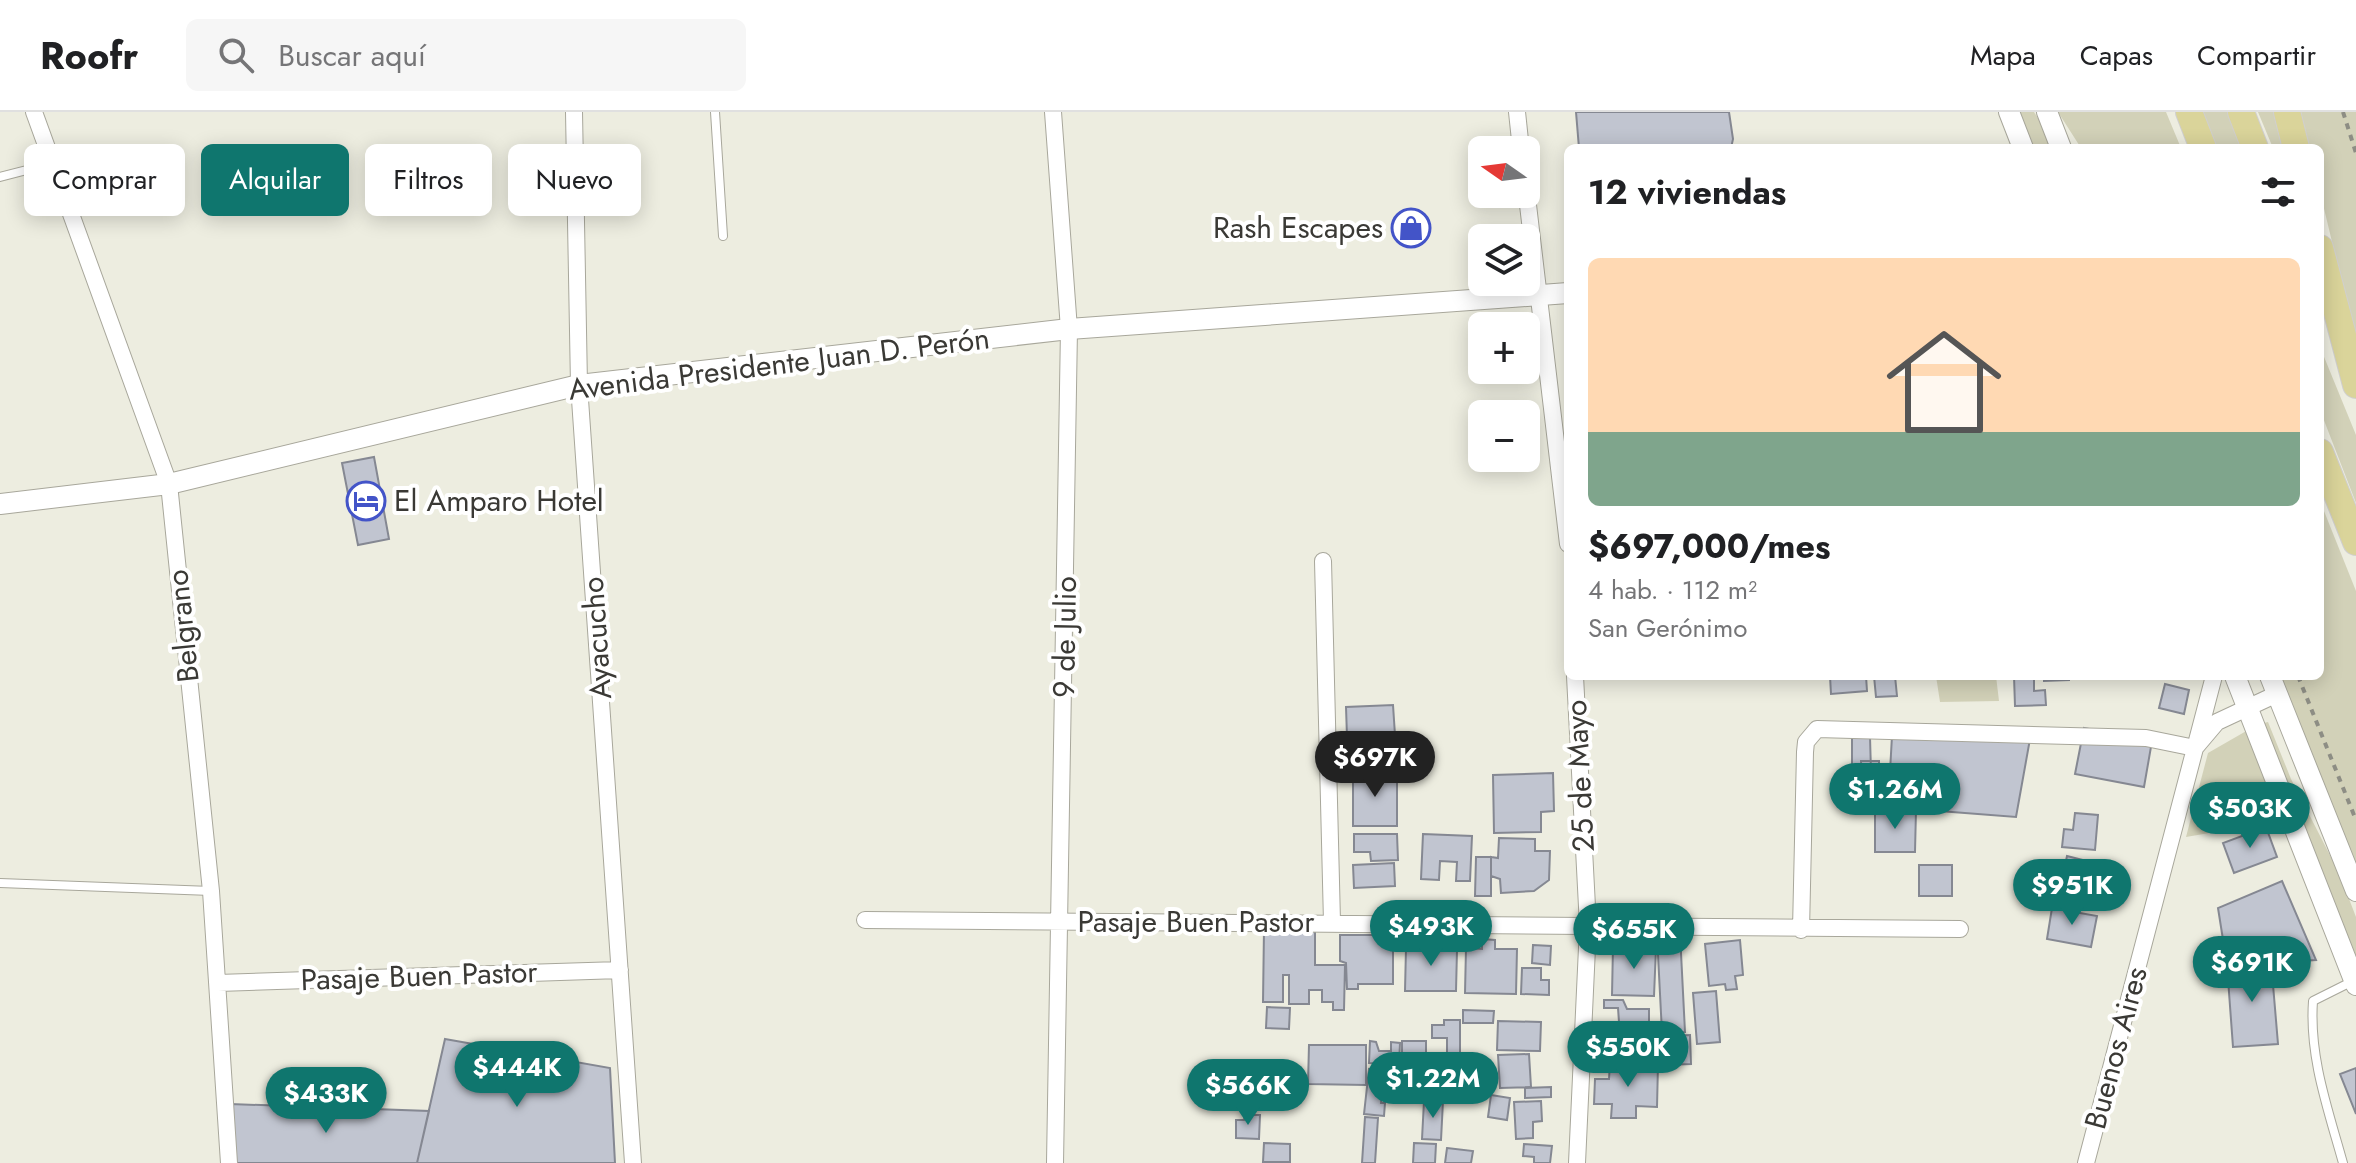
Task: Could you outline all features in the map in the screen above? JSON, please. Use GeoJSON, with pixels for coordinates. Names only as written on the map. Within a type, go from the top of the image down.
{"type":"FeatureCollection","features":[{"type":"Feature","properties":{"kind":"highway"},"geometry":{"type":"LineString","coordinates":[[2189,112],[2201,144]]}},
{"type":"Feature","properties":{"kind":"highway"},"geometry":{"type":"LineString","coordinates":[[2241,112],[2253,144]]}},
{"type":"Feature","properties":{"kind":"highway"},"geometry":{"type":"LineString","coordinates":[[2287,112],[2295,144]]}},
{"type":"Feature","properties":{"kind":"highway"},"geometry":{"type":"LineString","coordinates":[[2324,263],[2356,385]]}},
{"type":"Feature","properties":{"kind":"highway"},"geometry":{"type":"LineString","coordinates":[[2324,324],[2356,406]]}},
{"type":"Feature","properties":{"kind":"highway"},"geometry":{"type":"LineString","coordinates":[[2324,462],[2356,542]]}},
{"type":"Feature","properties":{"kind":"street","name":"Belgrano"},"geometry":{"type":"LineString","coordinates":[[34,112],[47,144]]}},
{"type":"Feature","properties":{"kind":"street","name":"Ayacucho"},"geometry":{"type":"LineString","coordinates":[[574,112],[579,385],[633,1163]]}},
{"type":"Feature","properties":{"kind":"street","name":"9 de Julio"},"geometry":{"type":"LineString","coordinates":[[1053,112],[1069,329],[1055,1163]]}},
{"type":"Feature","properties":{"kind":"street"},"geometry":{"type":"LineString","coordinates":[[1517,112],[1520,136]]}},
{"type":"Feature","properties":{"kind":"street"},"geometry":{"type":"LineString","coordinates":[[2009,112],[2021,144]]}},
{"type":"Feature","properties":{"kind":"street"},"geometry":{"type":"LineString","coordinates":[[2047,112],[2059,144]]}},
{"type":"Feature","properties":{"kind":"street","name":"Belgrano"},"geometry":{"type":"LineString","coordinates":[[74,216],[169,484],[211,891],[229,1163]]}},
{"type":"Feature","properties":{"kind":"street","name":"Avenida Presidente Juan D. Perón"},"geometry":{"type":"LineString","coordinates":[[1540,295],[1564,293]]}},
{"type":"Feature","properties":{"kind":"street","name":"Avenida Presidente Juan D. Perón"},"geometry":{"type":"LineString","coordinates":[[0,504],[169,484],[579,385],[1069,329],[1525,296]]}},
{"type":"Feature","properties":{"kind":"street"},"geometry":{"type":"LineString","coordinates":[[1539,296],[1564,496]]}},
{"type":"Feature","properties":{"kind":"street"},"geometry":{"type":"LineString","coordinates":[[1323,561],[1332,922]]}},
{"type":"Feature","properties":{"kind":"street","name":"25 de Mayo"},"geometry":{"type":"LineString","coordinates":[[1575,680],[1588,926],[1577,1163]]}},
{"type":"Feature","properties":{"kind":"street","name":"Buenos Aires"},"geometry":{"type":"LineString","coordinates":[[2086,1163],[2213,680]]}},
{"type":"Feature","properties":{"kind":"street"},"geometry":{"type":"LineString","coordinates":[[2236,680],[2355,983]]}},
{"type":"Feature","properties":{"kind":"street"},"geometry":{"type":"LineString","coordinates":[[2274,685],[2356,891]]}},
{"type":"Feature","properties":{"kind":"street","name":"Buenos Aires"},"geometry":{"type":"LineString","coordinates":[[2195,748],[2212,725],[2247,708],[2274,685]]}},
{"type":"Feature","properties":{"kind":"street"},"geometry":{"type":"LineString","coordinates":[[1801,930],[1805,752],[1806,742],[1817,729],[2146,738],[2195,748]]}},
{"type":"Feature","properties":{"kind":"street","name":"Pasaje Buen Pastor"},"geometry":{"type":"LineString","coordinates":[[865,920],[1960,929]]}},
{"type":"Feature","properties":{"kind":"street","name":"Pasaje Buen Pastor"},"geometry":{"type":"LineString","coordinates":[[218,983],[620,970]]}},
{"type":"Feature","properties":{"kind":"lane"},"geometry":{"type":"LineString","coordinates":[[715,112],[723,236]]}},
{"type":"Feature","properties":{"kind":"lane"},"geometry":{"type":"LineString","coordinates":[[0,177],[24,171]]}},
{"type":"Feature","properties":{"kind":"lane"},"geometry":{"type":"LineString","coordinates":[[0,883],[211,891]]}},
{"type":"Feature","properties":{"kind":"lane"},"geometry":{"type":"LineString","coordinates":[[2343,1163],[2313,1052],[2313,1001],[2355,983]]}},
{"type":"Feature","properties":{"kind":"path"},"geometry":{"type":"LineString","coordinates":[[2343,112],[2356,153]]}},
{"type":"Feature","properties":{"kind":"path"},"geometry":{"type":"LineString","coordinates":[[2300,680],[2356,820]]}},
{"type":"Feature","properties":{"kind":"green space"},"geometry":{"type":"Polygon","coordinates":[[[2019,112],[2034,112],[2054,144],[2032,144],[2019,112]]]}},
{"type":"Feature","properties":{"kind":"green space"},"geometry":{"type":"Polygon","coordinates":[[[2058,112],[2166,112],[2179,144],[2078,144],[2058,112]]]}},
{"type":"Feature","properties":{"kind":"green space"},"geometry":{"type":"Polygon","coordinates":[[[2201,112],[2228,112],[2240,144],[2213,144],[2201,112]]]}},
{"type":"Feature","properties":{"kind":"green space"},"geometry":{"type":"Polygon","coordinates":[[[2258,112],[2280,112],[2288,144],[2271,144],[2258,112]]]}},
{"type":"Feature","properties":{"kind":"green space"},"geometry":{"type":"Polygon","coordinates":[[[2301,112],[2356,112],[2356,341],[2324,209],[2324,144],[2308,144],[2301,112]]]}},
{"type":"Feature","properties":{"kind":"green space"},"geometry":{"type":"Polygon","coordinates":[[[2324,357],[2356,435],[2356,503],[2324,420],[2324,357]]]}},
{"type":"Feature","properties":{"kind":"green space"},"geometry":{"type":"Polygon","coordinates":[[[2324,511],[2356,591],[2356,867],[2283,680],[2324,680],[2324,511]]]}},
{"type":"Feature","properties":{"kind":"green space"},"geometry":{"type":"Polygon","coordinates":[[[1937,680],[1996,680],[1999,701],[1940,702],[1937,680]]]}},
{"type":"Feature","properties":{"kind":"green space"},"geometry":{"type":"Polygon","coordinates":[[[2268,722],[2291,779],[2339,873],[2356,917],[2356,956],[2264,723],[2268,722]]]}},
{"type":"Feature","properties":{"kind":"green space"},"geometry":{"type":"Polygon","coordinates":[[[2248,730],[2279,821],[2186,837],[2208,753],[2248,730]]]}},
{"type":"Feature","properties":{"kind":"building"},"geometry":{"type":"Polygon","coordinates":[[[1576,112],[1729,112],[1733,139],[1732,144],[1579,144],[1576,112]]]}},
{"type":"Feature","properties":{"kind":"building","name":"El Amparo Hotel"},"geometry":{"type":"Polygon","coordinates":[[[374,457],[389,539],[358,545],[342,463],[374,457]]]}},
{"type":"Feature","properties":{"kind":"building"},"geometry":{"type":"Polygon","coordinates":[[[1830,680],[1866,680],[1867,691],[1831,694],[1830,680]]]}},
{"type":"Feature","properties":{"kind":"building"},"geometry":{"type":"Polygon","coordinates":[[[1874,680],[1895,680],[1897,696],[1876,697],[1874,680]]]}},
{"type":"Feature","properties":{"kind":"building"},"geometry":{"type":"Polygon","coordinates":[[[2014,680],[2034,680],[2034,691],[2045,690],[2046,705],[2015,706],[2014,680]]]}},
{"type":"Feature","properties":{"kind":"building"},"geometry":{"type":"Polygon","coordinates":[[[2165,684],[2189,690],[2184,714],[2159,708],[2165,684]]]}},
{"type":"Feature","properties":{"kind":"building"},"geometry":{"type":"Polygon","coordinates":[[[1393,705],[1395,735],[1347,737],[1346,707],[1393,705]]]}},
{"type":"Feature","properties":{"kind":"building"},"geometry":{"type":"Polygon","coordinates":[[[2084,728],[2152,741],[2144,787],[2075,774],[2084,728]]]}},
{"type":"Feature","properties":{"kind":"building"},"geometry":{"type":"Polygon","coordinates":[[[1892,736],[2030,739],[2016,817],[1888,807],[1892,736]]]}},
{"type":"Feature","properties":{"kind":"building"},"geometry":{"type":"Polygon","coordinates":[[[1852,737],[1870,737],[1871,772],[1852,773],[1852,737]]]}},
{"type":"Feature","properties":{"kind":"building"},"geometry":{"type":"Polygon","coordinates":[[[1861,761],[1879,761],[1879,783],[1862,783],[1861,761]]]}},
{"type":"Feature","properties":{"kind":"building"},"geometry":{"type":"Polygon","coordinates":[[[1397,772],[1397,826],[1353,826],[1353,773],[1397,772]]]}},
{"type":"Feature","properties":{"kind":"building"},"geometry":{"type":"Polygon","coordinates":[[[1553,773],[1554,811],[1541,812],[1541,832],[1494,833],[1493,775],[1553,773]]]}},
{"type":"Feature","properties":{"kind":"building"},"geometry":{"type":"Polygon","coordinates":[[[1875,810],[1916,810],[1915,852],[1875,852],[1875,810]]]}},
{"type":"Feature","properties":{"kind":"building"},"geometry":{"type":"Polygon","coordinates":[[[2075,813],[2098,815],[2095,850],[2062,847],[2064,829],[2073,830],[2075,813]]]}},
{"type":"Feature","properties":{"kind":"building"},"geometry":{"type":"Polygon","coordinates":[[[2266,827],[2277,857],[2234,873],[2223,843],[2266,827]]]}},
{"type":"Feature","properties":{"kind":"building"},"geometry":{"type":"Polygon","coordinates":[[[1354,834],[1397,834],[1398,860],[1371,861],[1370,852],[1354,852],[1354,834]]]}},
{"type":"Feature","properties":{"kind":"building"},"geometry":{"type":"Polygon","coordinates":[[[1423,834],[1472,836],[1470,881],[1456,881],[1457,862],[1440,861],[1439,880],[1421,879],[1423,834]]]}},
{"type":"Feature","properties":{"kind":"building"},"geometry":{"type":"Polygon","coordinates":[[[1499,838],[1535,839],[1535,851],[1550,851],[1549,880],[1534,891],[1501,893],[1500,879],[1491,876],[1491,857],[1498,858],[1499,838]]]}},
{"type":"Feature","properties":{"kind":"building"},"geometry":{"type":"Polygon","coordinates":[[[2067,856],[2114,868],[2109,886],[2063,875],[2067,856]]]}},
{"type":"Feature","properties":{"kind":"building"},"geometry":{"type":"Polygon","coordinates":[[[1476,857],[1491,857],[1491,896],[1475,896],[1476,857]]]}},
{"type":"Feature","properties":{"kind":"building"},"geometry":{"type":"Polygon","coordinates":[[[1394,863],[1395,886],[1354,888],[1353,865],[1394,863]]]}},
{"type":"Feature","properties":{"kind":"building"},"geometry":{"type":"Polygon","coordinates":[[[1919,865],[1952,865],[1952,896],[1919,896],[1919,865]]]}},
{"type":"Feature","properties":{"kind":"building"},"geometry":{"type":"Polygon","coordinates":[[[2282,881],[2316,960],[2227,965],[2218,908],[2282,881]]]}},
{"type":"Feature","properties":{"kind":"building"},"geometry":{"type":"Polygon","coordinates":[[[2052,908],[2097,916],[2091,947],[2047,939],[2052,908]]]}},
{"type":"Feature","properties":{"kind":"building"},"geometry":{"type":"Polygon","coordinates":[[[1264,929],[1315,929],[1315,965],[1345,965],[1344,1010],[1333,1010],[1333,1002],[1322,1002],[1322,990],[1309,990],[1309,1004],[1289,1004],[1289,975],[1283,975],[1283,1002],[1263,1002],[1264,929]]]}},
{"type":"Feature","properties":{"kind":"building"},"geometry":{"type":"Polygon","coordinates":[[[1680,933],[1685,1032],[1662,1033],[1657,935],[1680,933]]]}},
{"type":"Feature","properties":{"kind":"building"},"geometry":{"type":"Polygon","coordinates":[[[1340,935],[1403,935],[1403,947],[1393,946],[1393,984],[1358,984],[1358,989],[1347,989],[1346,963],[1340,961],[1340,935]]]}},
{"type":"Feature","properties":{"kind":"building"},"geometry":{"type":"Polygon","coordinates":[[[1431,938],[1447,939],[1447,950],[1457,950],[1456,991],[1405,991],[1406,948],[1431,948],[1431,938]]]}},
{"type":"Feature","properties":{"kind":"building"},"geometry":{"type":"Polygon","coordinates":[[[1482,939],[1495,940],[1495,949],[1517,949],[1516,994],[1465,993],[1466,948],[1482,949],[1482,939]]]}},
{"type":"Feature","properties":{"kind":"building"},"geometry":{"type":"Polygon","coordinates":[[[1740,940],[1743,975],[1735,976],[1737,989],[1726,990],[1725,984],[1709,986],[1705,944],[1740,940]]]}},
{"type":"Feature","properties":{"kind":"building"},"geometry":{"type":"Polygon","coordinates":[[[1533,945],[1551,946],[1550,965],[1532,963],[1533,945]]]}},
{"type":"Feature","properties":{"kind":"building"},"geometry":{"type":"Polygon","coordinates":[[[1613,946],[1656,948],[1654,996],[1612,995],[1613,946]]]}},
{"type":"Feature","properties":{"kind":"building"},"geometry":{"type":"Polygon","coordinates":[[[2271,961],[2278,1044],[2233,1047],[2227,965],[2271,961]]]}},
{"type":"Feature","properties":{"kind":"building"},"geometry":{"type":"Polygon","coordinates":[[[1522,968],[1541,968],[1541,980],[1549,980],[1549,995],[1521,994],[1522,968]]]}},
{"type":"Feature","properties":{"kind":"building"},"geometry":{"type":"Polygon","coordinates":[[[1716,991],[1720,1042],[1697,1044],[1693,993],[1716,991]]]}},
{"type":"Feature","properties":{"kind":"building"},"geometry":{"type":"Polygon","coordinates":[[[1604,1000],[1623,1000],[1627,1009],[1649,1009],[1649,1055],[1614,1055],[1614,1033],[1603,1033],[1602,1023],[1619,1022],[1618,1008],[1604,1008],[1604,1000]]]}},
{"type":"Feature","properties":{"kind":"building"},"geometry":{"type":"Polygon","coordinates":[[[1267,1007],[1290,1008],[1289,1029],[1266,1028],[1267,1007]]]}},
{"type":"Feature","properties":{"kind":"building"},"geometry":{"type":"Polygon","coordinates":[[[1463,1010],[1494,1011],[1493,1023],[1463,1023],[1463,1010]]]}},
{"type":"Feature","properties":{"kind":"building"},"geometry":{"type":"Polygon","coordinates":[[[1444,1020],[1460,1020],[1460,1058],[1447,1058],[1447,1038],[1432,1038],[1432,1025],[1444,1025],[1444,1020]]]}},
{"type":"Feature","properties":{"kind":"building"},"geometry":{"type":"Polygon","coordinates":[[[1498,1021],[1541,1022],[1540,1051],[1497,1050],[1498,1021]]]}},
{"type":"Feature","properties":{"kind":"building"},"geometry":{"type":"Polygon","coordinates":[[[1690,1035],[1691,1064],[1665,1065],[1663,1036],[1690,1035]]]}},
{"type":"Feature","properties":{"kind":"building"},"geometry":{"type":"Polygon","coordinates":[[[445,1039],[610,1068],[615,1163],[417,1163],[445,1039]]]}},
{"type":"Feature","properties":{"kind":"building"},"geometry":{"type":"Polygon","coordinates":[[[1370,1041],[1376,1042],[1379,1051],[1391,1051],[1391,1042],[1400,1043],[1399,1064],[1369,1063],[1370,1041]]]}},
{"type":"Feature","properties":{"kind":"building"},"geometry":{"type":"Polygon","coordinates":[[[1402,1041],[1426,1041],[1426,1059],[1402,1060],[1402,1041]]]}},
{"type":"Feature","properties":{"kind":"building"},"geometry":{"type":"Polygon","coordinates":[[[1309,1045],[1366,1045],[1366,1085],[1308,1084],[1309,1045]]]}},
{"type":"Feature","properties":{"kind":"building"},"geometry":{"type":"Polygon","coordinates":[[[1529,1054],[1531,1087],[1500,1088],[1498,1055],[1529,1054]]]}},
{"type":"Feature","properties":{"kind":"building"},"geometry":{"type":"Polygon","coordinates":[[[1430,1058],[1442,1059],[1443,1089],[1409,1089],[1408,1063],[1429,1062],[1430,1058]]]}},
{"type":"Feature","properties":{"kind":"building"},"geometry":{"type":"Polygon","coordinates":[[[1610,1063],[1658,1064],[1657,1107],[1636,1106],[1636,1118],[1611,1118],[1612,1104],[1594,1104],[1595,1079],[1609,1079],[1610,1063]]]}},
{"type":"Feature","properties":{"kind":"building"},"geometry":{"type":"Polygon","coordinates":[[[2356,1068],[2356,1114],[2340,1074],[2356,1068]]]}},
{"type":"Feature","properties":{"kind":"building"},"geometry":{"type":"Polygon","coordinates":[[[1369,1069],[1384,1071],[1381,1103],[1385,1103],[1384,1116],[1364,1114],[1369,1069]]]}},
{"type":"Feature","properties":{"kind":"building"},"geometry":{"type":"Polygon","coordinates":[[[1551,1087],[1551,1097],[1525,1098],[1525,1088],[1551,1087]]]}},
{"type":"Feature","properties":{"kind":"building"},"geometry":{"type":"Polygon","coordinates":[[[1491,1095],[1510,1098],[1507,1120],[1488,1117],[1491,1095]]]}},
{"type":"Feature","properties":{"kind":"building"},"geometry":{"type":"Polygon","coordinates":[[[1424,1101],[1443,1101],[1441,1140],[1422,1139],[1424,1101]]]}},
{"type":"Feature","properties":{"kind":"building"},"geometry":{"type":"Polygon","coordinates":[[[1541,1101],[1542,1121],[1533,1122],[1533,1138],[1516,1139],[1514,1102],[1541,1101]]]}},
{"type":"Feature","properties":{"kind":"building"},"geometry":{"type":"Polygon","coordinates":[[[230,1104],[429,1111],[417,1163],[234,1163],[230,1104]]]}},
{"type":"Feature","properties":{"kind":"building"},"geometry":{"type":"Polygon","coordinates":[[[1245,1115],[1260,1115],[1259,1139],[1236,1138],[1236,1120],[1244,1120],[1245,1115]]]}},
{"type":"Feature","properties":{"kind":"building"},"geometry":{"type":"Polygon","coordinates":[[[1365,1117],[1378,1118],[1375,1163],[1362,1163],[1365,1117]]]}},
{"type":"Feature","properties":{"kind":"building"},"geometry":{"type":"Polygon","coordinates":[[[1264,1143],[1290,1144],[1290,1162],[1263,1162],[1264,1143]]]}},
{"type":"Feature","properties":{"kind":"building"},"geometry":{"type":"Polygon","coordinates":[[[1414,1143],[1436,1144],[1435,1163],[1413,1163],[1414,1143]]]}},
{"type":"Feature","properties":{"kind":"building"},"geometry":{"type":"Polygon","coordinates":[[[1524,1144],[1552,1146],[1550,1163],[1534,1163],[1534,1157],[1523,1156],[1524,1144]]]}},
{"type":"Feature","properties":{"kind":"building"},"geometry":{"type":"Polygon","coordinates":[[[1447,1148],[1473,1151],[1471,1163],[1445,1163],[1447,1148]]]}},
{"type":"Feature","properties":{"kind":"place","name":"Rash Escapes"},"geometry":{"type":"Point","coordinates":[1411,228]}},
{"type":"Feature","properties":{"kind":"place","name":"El Amparo Hotel"},"geometry":{"type":"Point","coordinates":[366,501]}}]}
